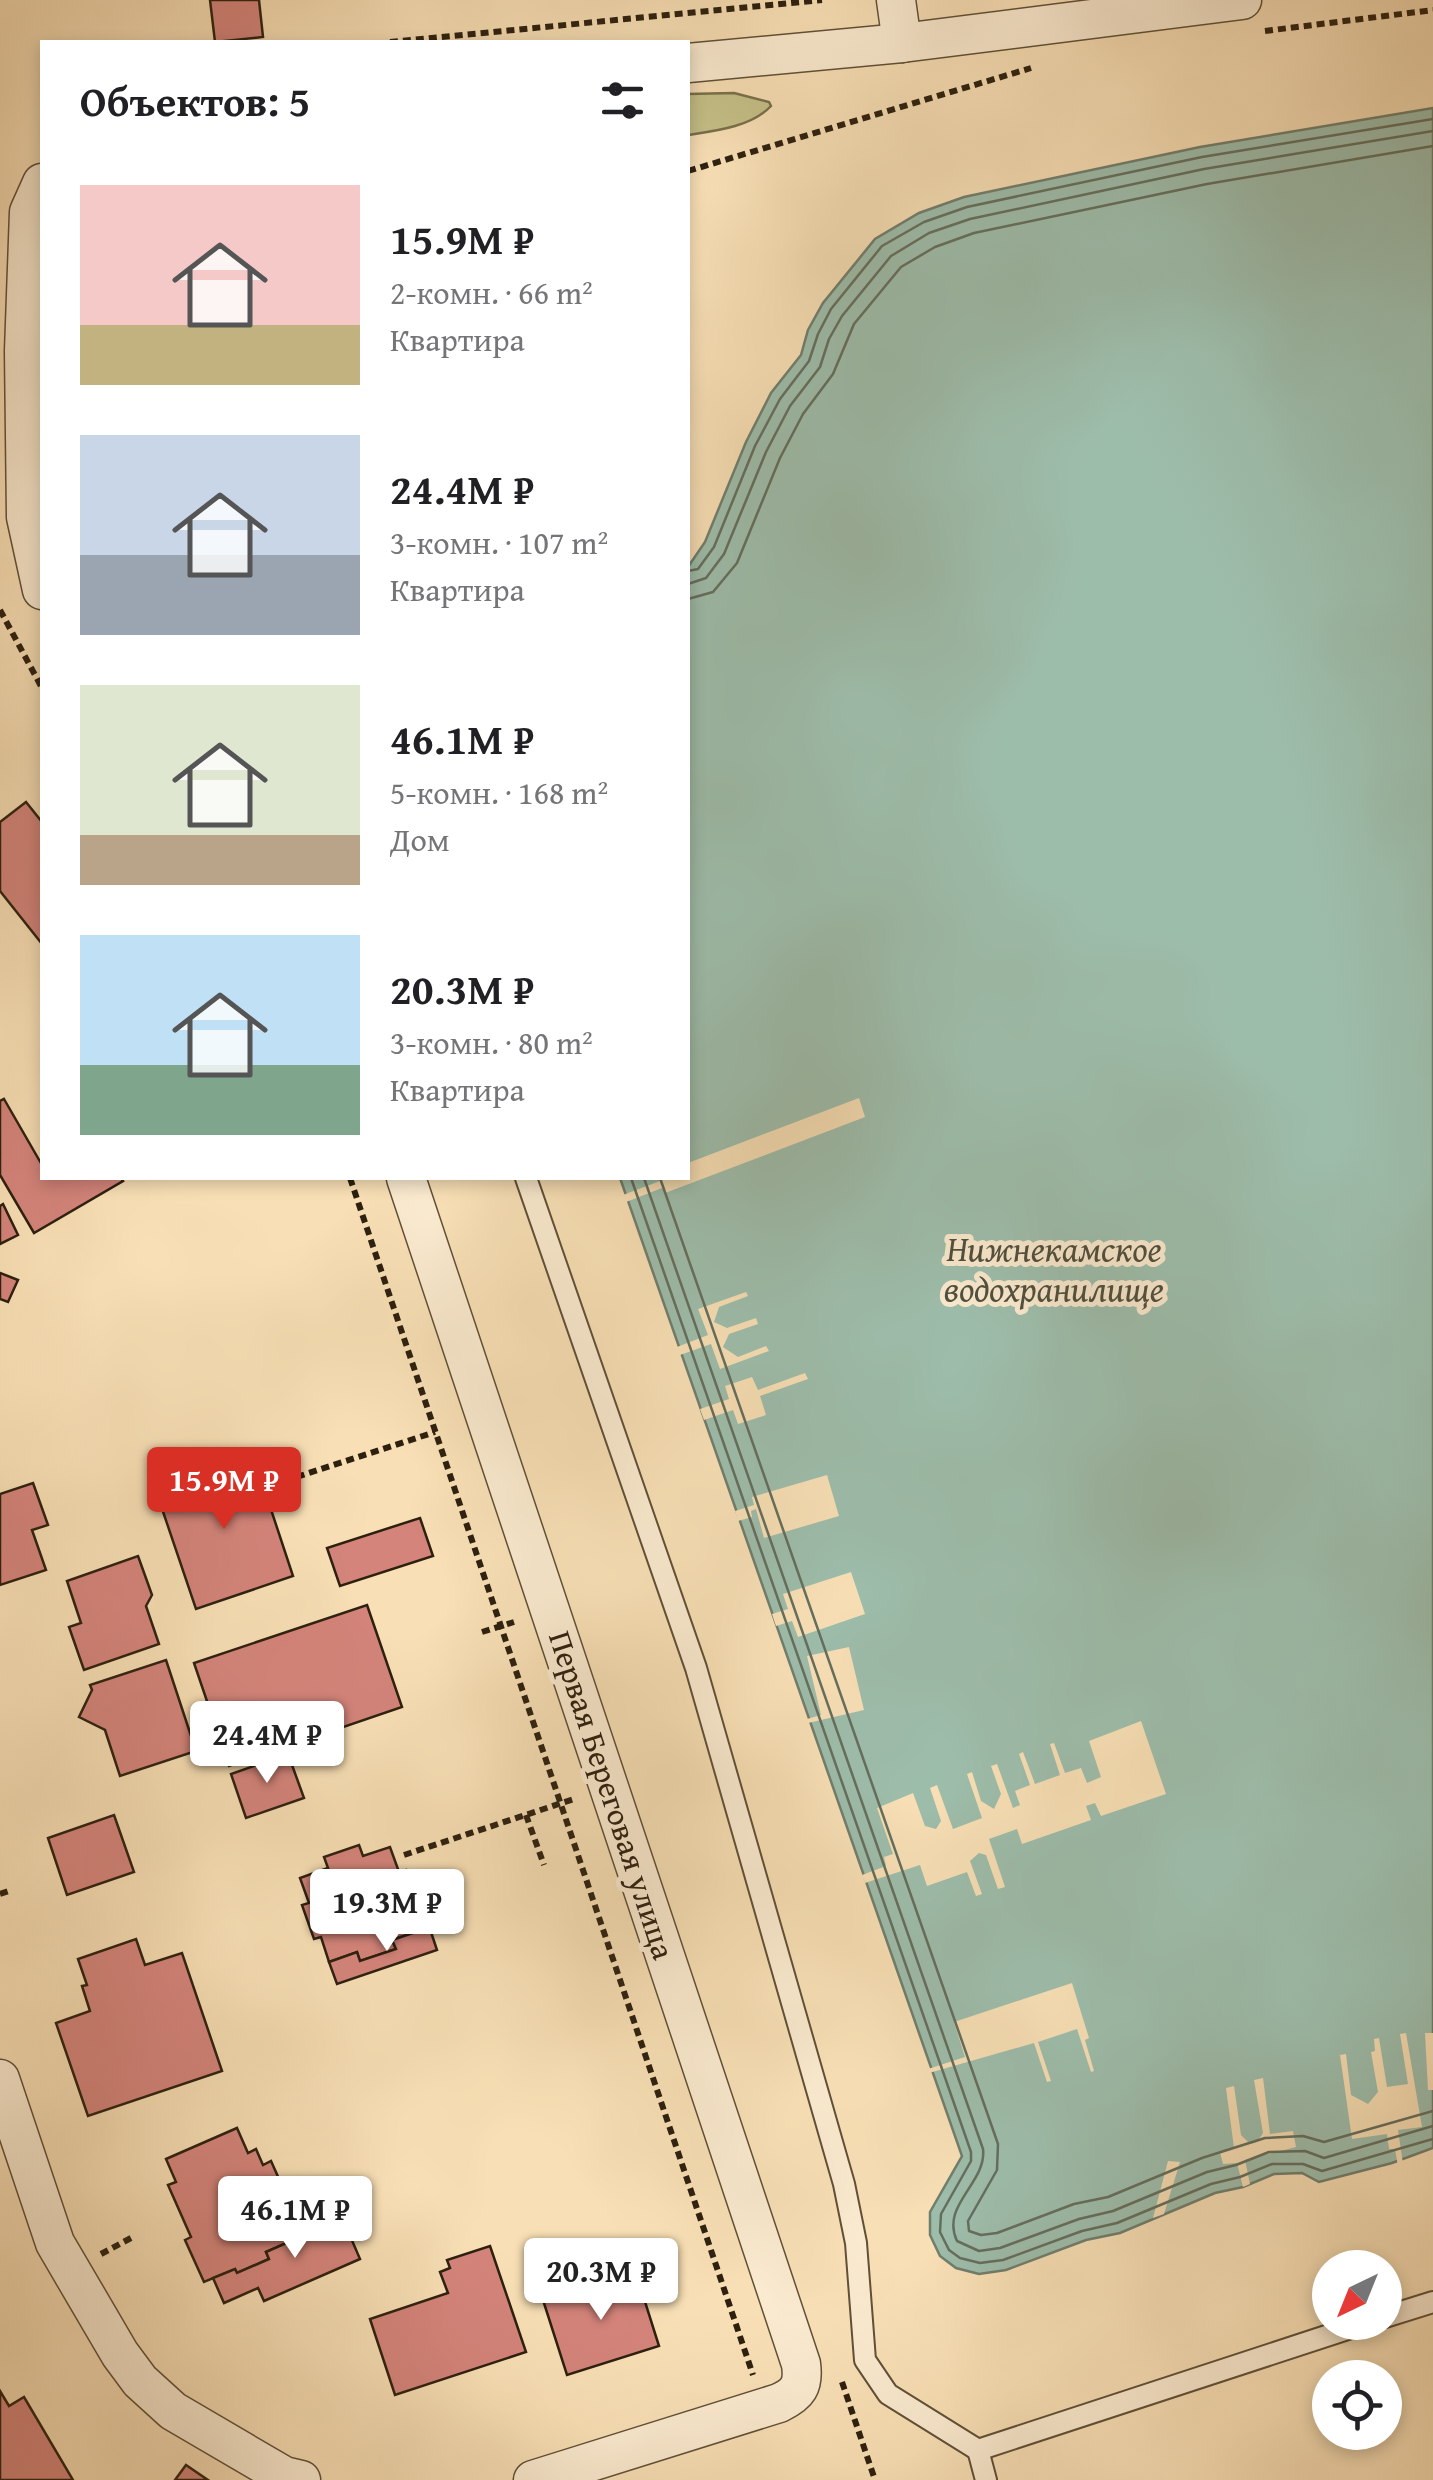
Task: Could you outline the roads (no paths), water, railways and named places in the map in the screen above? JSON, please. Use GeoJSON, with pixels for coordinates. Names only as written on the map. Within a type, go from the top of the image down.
{"type":"FeatureCollection","features":[{"type":"Feature","properties":{"kind":"street"},"geometry":{"type":"LineString","coordinates":[[896,0],[902,43]]}},
{"type":"Feature","properties":{"kind":"street"},"geometry":{"type":"LineString","coordinates":[[690,63],[1250,16]]}},
{"type":"Feature","properties":{"kind":"street"},"geometry":{"type":"LineString","coordinates":[[40,187],[29,212],[12,351],[26,517],[40,581]]}},
{"type":"Feature","properties":{"kind":"street","name":"Первая Береговая улица"},"geometry":{"type":"LineString","coordinates":[[407,1180],[803,2378],[800,2389],[771,2405],[534,2480]]}},
{"type":"Feature","properties":{"kind":"street"},"geometry":{"type":"LineString","coordinates":[[0,2079],[55,2243],[140,2381],[173,2410],[284,2476],[301,2480]]}},
{"type":"Feature","properties":{"kind":"lane"},"geometry":{"type":"LineString","coordinates":[[527,1180],[696,1668],[839,2165],[856,2243],[864,2360],[888,2394],[978,2450],[986,2480]]}},
{"type":"Feature","properties":{"kind":"lane"},"geometry":{"type":"LineString","coordinates":[[1402,2312],[1433,2302]]}},
{"type":"Feature","properties":{"kind":"lane"},"geometry":{"type":"LineString","coordinates":[[978,2450],[1314,2340]]}},
{"type":"Feature","properties":{"kind":"water","name":"Нижнекамское водохранилище"},"geometry":{"type":"Polygon","coordinates":[[[1433,108],[1433,2148],[1319,2182],[1302,2173],[1274,2174],[1215,2193],[1120,2233],[1086,2240],[1006,2270],[979,2274],[956,2268],[940,2256],[930,2235],[930,2212],[962,2156],[621,1180],[690,1180],[690,564],[705,542],[746,442],[771,393],[801,355],[808,330],[823,303],[875,239],[919,213],[964,197],[1200,147],[1433,108]]]}}]}
